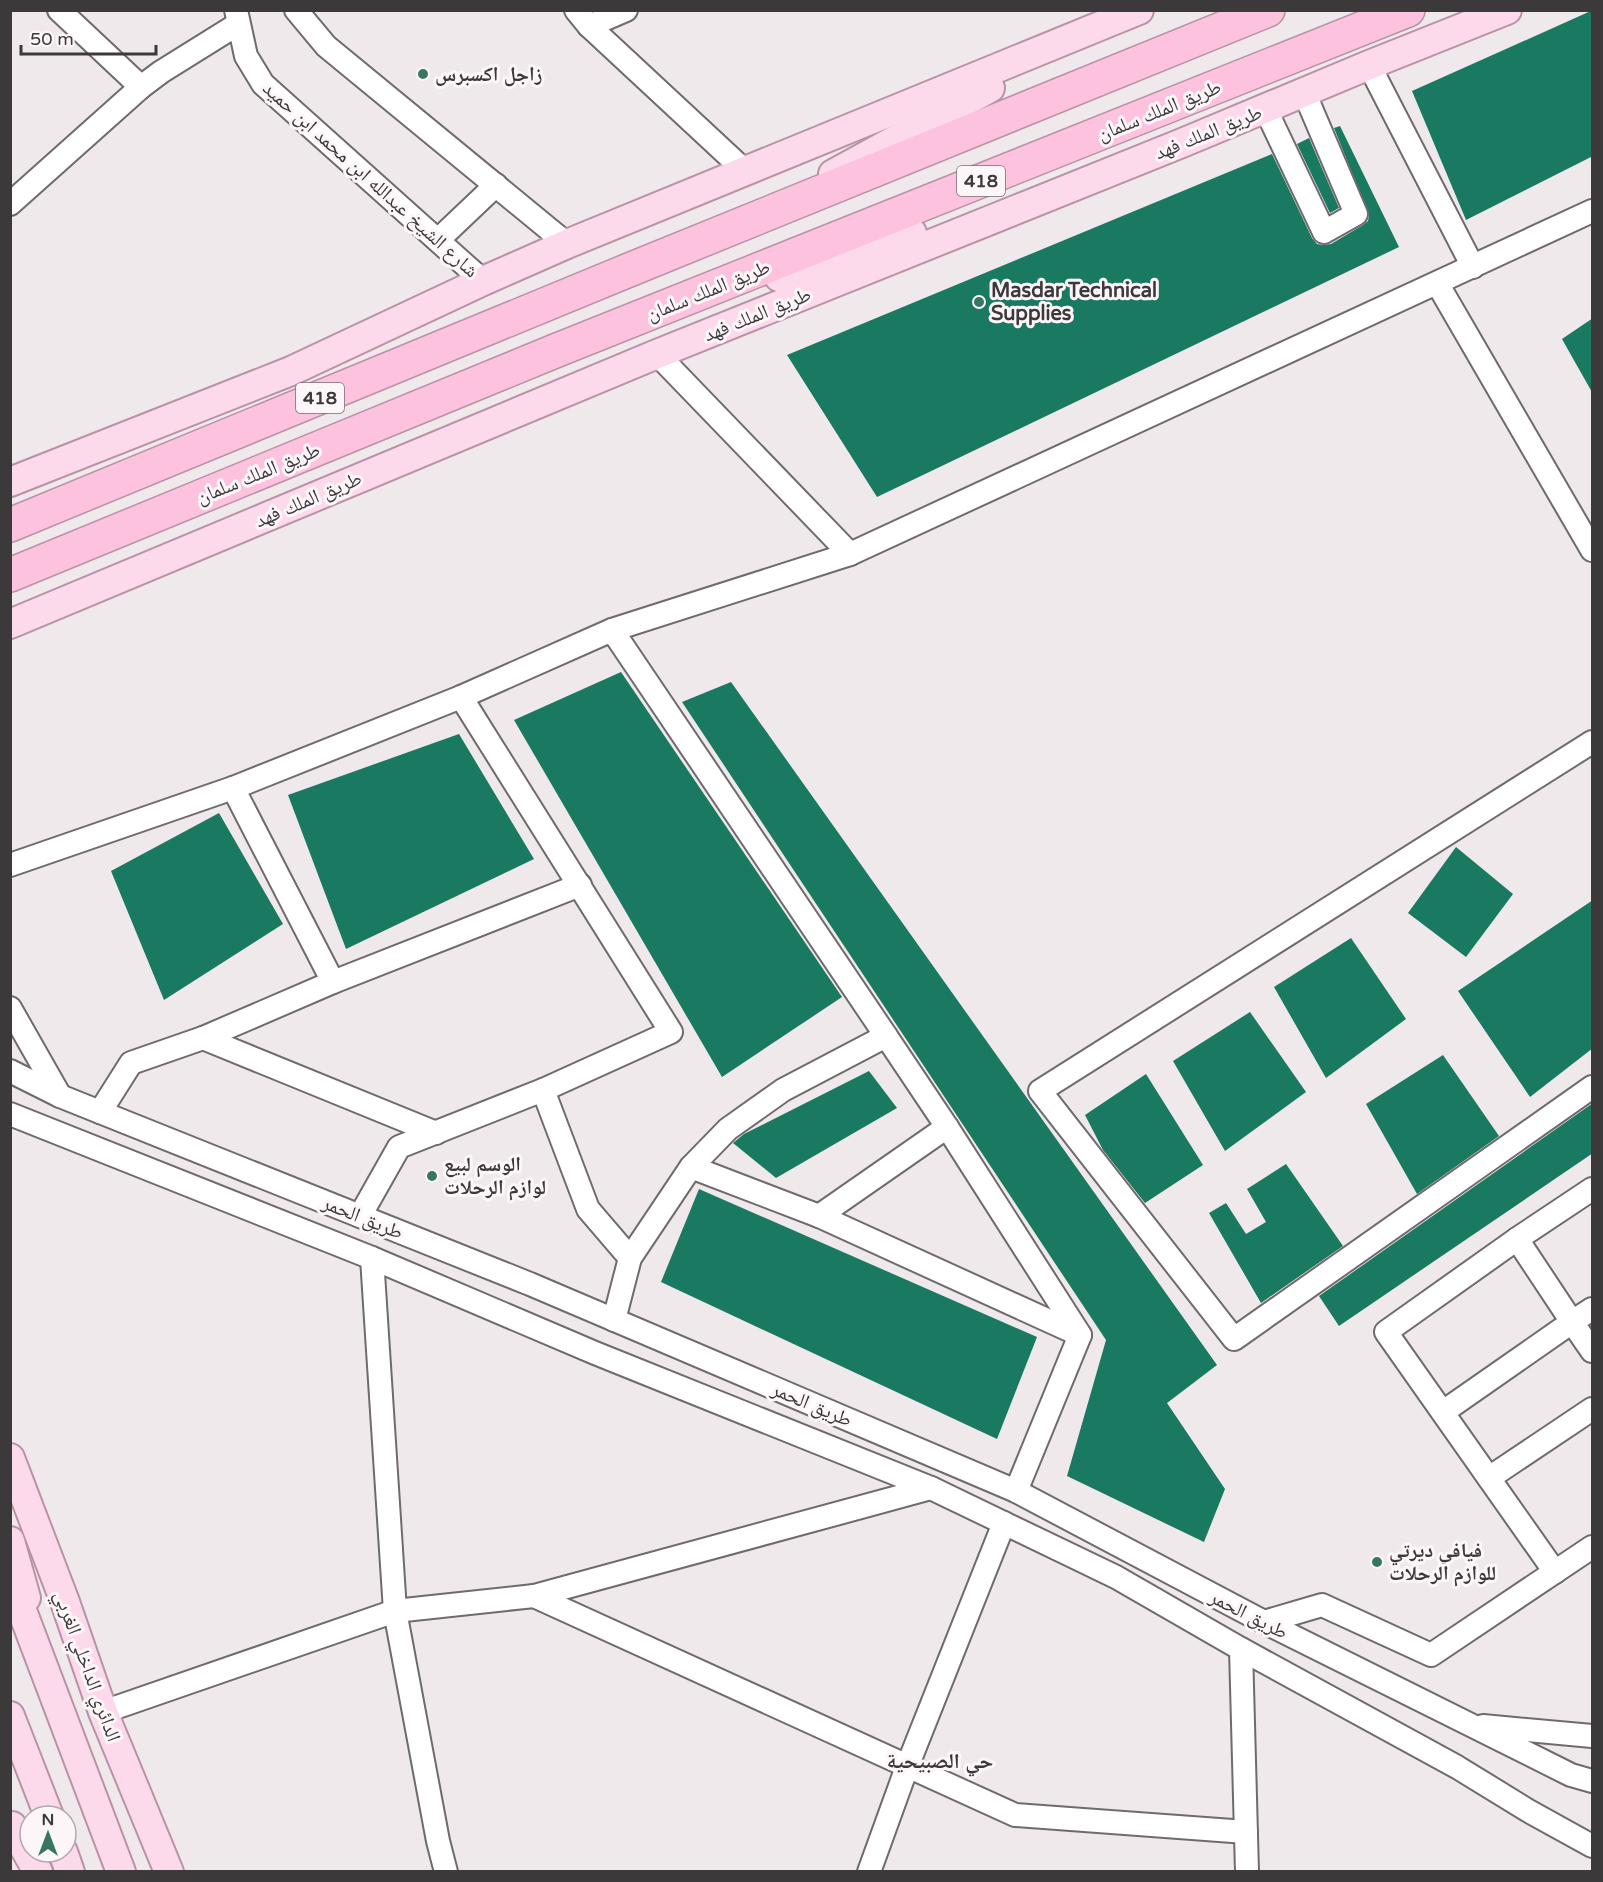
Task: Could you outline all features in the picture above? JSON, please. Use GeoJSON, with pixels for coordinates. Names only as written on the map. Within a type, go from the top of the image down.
{"type":"FeatureCollection","features":[{"type":"Feature","properties":{"kind":"highway","name":"418"},"geometry":{"type":"LineString","coordinates":[[10,525],[1268,10]]}},
{"type":"Feature","properties":{"kind":"highway","name":"طريق الملك سلمان"},"geometry":{"type":"LineString","coordinates":[[10,575],[555,351],[1408,10]]}},
{"type":"Feature","properties":{"kind":"main road"},"geometry":{"type":"LineString","coordinates":[[10,482],[291,371],[567,244],[1139,10]]}},
{"type":"Feature","properties":{"kind":"main road"},"geometry":{"type":"LineString","coordinates":[[1369,65],[1472,10]]}},
{"type":"Feature","properties":{"kind":"main road","name":"طريق الملك فهد"},"geometry":{"type":"LineString","coordinates":[[11,623],[657,354],[1507,10]]}},
{"type":"Feature","properties":{"kind":"main road"},"geometry":{"type":"LineString","coordinates":[[737,226],[1113,21]]}},
{"type":"Feature","properties":{"kind":"main road"},"geometry":{"type":"LineString","coordinates":[[555,351],[1182,143]]}},
{"type":"Feature","properties":{"kind":"main road","name":"الدائري الداخلي الغربي"},"geometry":{"type":"LineString","coordinates":[[10,1458],[65,1602],[103,1713],[169,1872]]}},
{"type":"Feature","properties":{"kind":"main road"},"geometry":{"type":"LineString","coordinates":[[10,1541],[57,1707]]}},
{"type":"Feature","properties":{"kind":"main road"},"geometry":{"type":"LineString","coordinates":[[10,1579],[121,1872]]}},
{"type":"Feature","properties":{"kind":"main road"},"geometry":{"type":"LineString","coordinates":[[10,1716],[44,1804]]}},
{"type":"Feature","properties":{"kind":"main road"},"geometry":{"type":"LineString","coordinates":[[11,1824],[28,1872]]}},
{"type":"Feature","properties":{"kind":"main road"},"geometry":{"type":"LineString","coordinates":[[11,1824],[38,1872]]}},
{"type":"Feature","properties":{"kind":"street"},"geometry":{"type":"LineString","coordinates":[[59,10],[141,87]]}},
{"type":"Feature","properties":{"kind":"street"},"geometry":{"type":"LineString","coordinates":[[296,10],[326,46],[567,244]]}},
{"type":"Feature","properties":{"kind":"street"},"geometry":{"type":"LineString","coordinates":[[582,18],[626,10]]}},
{"type":"Feature","properties":{"kind":"street"},"geometry":{"type":"LineString","coordinates":[[10,204],[141,87],[237,17]]}},
{"type":"Feature","properties":{"kind":"street","name":"شارع الشيخ عبدالله ابن محمد ابن حميد"},"geometry":{"type":"LineString","coordinates":[[237,17],[246,56],[263,84],[483,281]]}},
{"type":"Feature","properties":{"kind":"street"},"geometry":{"type":"LineString","coordinates":[[582,18],[745,171]]}},
{"type":"Feature","properties":{"kind":"street"},"geometry":{"type":"LineString","coordinates":[[1369,65],[1473,267]]}},
{"type":"Feature","properties":{"kind":"street"},"geometry":{"type":"LineString","coordinates":[[1265,108],[1324,232],[1356,214],[1304,92]]}},
{"type":"Feature","properties":{"kind":"street"},"geometry":{"type":"LineString","coordinates":[[438,240],[496,185]]}},
{"type":"Feature","properties":{"kind":"street"},"geometry":{"type":"LineString","coordinates":[[10,865],[233,788],[461,697],[612,630],[850,554],[1593,211]]}},
{"type":"Feature","properties":{"kind":"street"},"geometry":{"type":"LineString","coordinates":[[1437,283],[1593,550]]}},
{"type":"Feature","properties":{"kind":"street"},"geometry":{"type":"LineString","coordinates":[[657,354],[850,554]]}},
{"type":"Feature","properties":{"kind":"street"},"geometry":{"type":"LineString","coordinates":[[612,630],[947,1127],[1080,1335]]}},
{"type":"Feature","properties":{"kind":"street"},"geometry":{"type":"LineString","coordinates":[[360,1216],[399,1147],[543,1090],[671,1032],[461,697]]}},
{"type":"Feature","properties":{"kind":"street"},"geometry":{"type":"LineString","coordinates":[[1593,742],[1040,1091],[1234,1339],[1593,1087]]}},
{"type":"Feature","properties":{"kind":"street"},"geometry":{"type":"LineString","coordinates":[[233,788],[333,982]]}},
{"type":"Feature","properties":{"kind":"street"},"geometry":{"type":"LineString","coordinates":[[100,1112],[131,1063],[203,1038],[333,982],[580,885]]}},
{"type":"Feature","properties":{"kind":"street"},"geometry":{"type":"LineString","coordinates":[[10,1008],[60,1096]]}},
{"type":"Feature","properties":{"kind":"street"},"geometry":{"type":"LineString","coordinates":[[614,1320],[630,1258],[691,1167],[728,1129],[783,1090],[886,1036]]}},
{"type":"Feature","properties":{"kind":"street"},"geometry":{"type":"LineString","coordinates":[[203,1038],[436,1133]]}},
{"type":"Feature","properties":{"kind":"street","name":"طريق الحمر"},"geometry":{"type":"LineString","coordinates":[[10,1071],[60,1096],[614,1320],[1016,1491],[1264,1623],[1571,1775],[1593,1781]]}},
{"type":"Feature","properties":{"kind":"street"},"geometry":{"type":"LineString","coordinates":[[543,1090],[588,1209],[630,1258]]}},
{"type":"Feature","properties":{"kind":"street","name":"طريق الحمر"},"geometry":{"type":"LineString","coordinates":[[10,1113],[372,1258],[595,1353],[931,1488],[1116,1578],[1457,1767],[1527,1810],[1593,1846]]}},
{"type":"Feature","properties":{"kind":"street"},"geometry":{"type":"LineString","coordinates":[[819,1216],[947,1127]]}},
{"type":"Feature","properties":{"kind":"street"},"geometry":{"type":"LineString","coordinates":[[691,1167],[819,1216],[1080,1335]]}},
{"type":"Feature","properties":{"kind":"street"},"geometry":{"type":"LineString","coordinates":[[1555,1572],[1386,1332],[1517,1239],[1593,1189]]}},
{"type":"Feature","properties":{"kind":"street"},"geometry":{"type":"LineString","coordinates":[[1517,1239],[1593,1351]]}},
{"type":"Feature","properties":{"kind":"street"},"geometry":{"type":"LineString","coordinates":[[372,1258],[395,1611],[438,1842],[446,1872]]}},
{"type":"Feature","properties":{"kind":"street"},"geometry":{"type":"LineString","coordinates":[[1443,1412],[1593,1309]]}},
{"type":"Feature","properties":{"kind":"street"},"geometry":{"type":"LineString","coordinates":[[1016,1491],[1080,1335]]}},
{"type":"Feature","properties":{"kind":"street"},"geometry":{"type":"LineString","coordinates":[[1489,1478],[1593,1409]]}},
{"type":"Feature","properties":{"kind":"street"},"geometry":{"type":"LineString","coordinates":[[103,1713],[395,1611],[534,1596],[931,1488]]}},
{"type":"Feature","properties":{"kind":"street"},"geometry":{"type":"LineString","coordinates":[[869,1872],[1004,1524]]}},
{"type":"Feature","properties":{"kind":"street"},"geometry":{"type":"LineString","coordinates":[[1264,1623],[1322,1605],[1431,1655],[1593,1547]]}},
{"type":"Feature","properties":{"kind":"street"},"geometry":{"type":"LineString","coordinates":[[534,1596],[1015,1815],[1246,1832]]}},
{"type":"Feature","properties":{"kind":"street"},"geometry":{"type":"LineString","coordinates":[[1241,1649],[1247,1872]]}},
{"type":"Feature","properties":{"kind":"street"},"geometry":{"type":"LineString","coordinates":[[1469,1725],[1593,1736]]}},
{"type":"Feature","properties":{"kind":"building"},"geometry":{"type":"Polygon","coordinates":[[[1593,10],[1593,156],[1466,220],[1412,91],[1593,10]]]}},
{"type":"Feature","properties":{"kind":"building"},"geometry":{"type":"Polygon","coordinates":[[[1340,126],[1399,247],[877,497],[787,355],[1272,154],[1312,238],[1317,244],[1331,244],[1363,225],[1368,221],[1369,215],[1334,128],[1340,126]]]}},
{"type":"Feature","properties":{"kind":"building"},"geometry":{"type":"Polygon","coordinates":[[[1309,138],[1339,208],[1330,213],[1297,144],[1309,138]]]}},
{"type":"Feature","properties":{"kind":"building"},"geometry":{"type":"Polygon","coordinates":[[[1593,318],[1593,394],[1562,339],[1593,318]]]}},
{"type":"Feature","properties":{"kind":"building"},"geometry":{"type":"Polygon","coordinates":[[[621,672],[842,997],[722,1077],[514,720],[621,672]]]}},
{"type":"Feature","properties":{"kind":"building"},"geometry":{"type":"Polygon","coordinates":[[[731,682],[1217,1365],[1167,1403],[1225,1489],[1204,1542],[1067,1476],[1106,1340],[682,702],[731,682]]]}},
{"type":"Feature","properties":{"kind":"building"},"geometry":{"type":"Polygon","coordinates":[[[459,734],[534,859],[346,949],[288,795],[459,734]]]}},
{"type":"Feature","properties":{"kind":"building"},"geometry":{"type":"Polygon","coordinates":[[[219,813],[283,924],[164,1000],[111,871],[219,813]]]}},
{"type":"Feature","properties":{"kind":"building"},"geometry":{"type":"Polygon","coordinates":[[[1456,847],[1513,894],[1466,957],[1408,913],[1456,847]]]}},
{"type":"Feature","properties":{"kind":"building"},"geometry":{"type":"Polygon","coordinates":[[[1593,900],[1593,1048],[1530,1097],[1458,991],[1593,900]]]}},
{"type":"Feature","properties":{"kind":"building"},"geometry":{"type":"Polygon","coordinates":[[[1351,938],[1406,1019],[1326,1078],[1274,987],[1351,938]]]}},
{"type":"Feature","properties":{"kind":"building"},"geometry":{"type":"Polygon","coordinates":[[[1250,1012],[1306,1092],[1225,1151],[1173,1061],[1250,1012]]]}},
{"type":"Feature","properties":{"kind":"building"},"geometry":{"type":"Polygon","coordinates":[[[1443,1055],[1499,1136],[1417,1194],[1366,1104],[1443,1055]]]}},
{"type":"Feature","properties":{"kind":"building"},"geometry":{"type":"Polygon","coordinates":[[[869,1071],[897,1108],[776,1178],[733,1143],[744,1134],[869,1071]]]}},
{"type":"Feature","properties":{"kind":"building"},"geometry":{"type":"Polygon","coordinates":[[[1146,1074],[1203,1165],[1145,1203],[1103,1150],[1085,1115],[1146,1074]]]}},
{"type":"Feature","properties":{"kind":"building"},"geometry":{"type":"Polygon","coordinates":[[[1593,1103],[1593,1153],[1339,1326],[1319,1296],[1593,1103]]]}},
{"type":"Feature","properties":{"kind":"building"},"geometry":{"type":"Polygon","coordinates":[[[1286,1164],[1343,1246],[1261,1303],[1209,1213],[1226,1203],[1246,1234],[1266,1222],[1247,1189],[1286,1164]]]}},
{"type":"Feature","properties":{"kind":"building"},"geometry":{"type":"Polygon","coordinates":[[[699,1189],[1037,1337],[997,1439],[661,1282],[699,1189]]]}},
{"type":"Feature","properties":{"kind":"place","name":"زاجل اكسبرس"},"geometry":{"type":"Point","coordinates":[423,74]}},
{"type":"Feature","properties":{"kind":"place","name":"Masdar Technical Supplies"},"geometry":{"type":"Point","coordinates":[979,302]}},
{"type":"Feature","properties":{"kind":"place","name":"الوسم لبيع لوازم الرحلات"},"geometry":{"type":"Point","coordinates":[432,1176]}},
{"type":"Feature","properties":{"kind":"place","name":"فيافي ديرتي للوازم الرحلات"},"geometry":{"type":"Point","coordinates":[1377,1562]}},
{"type":"Feature","properties":{"kind":"district","name":"حي الصبيحية"},"geometry":{"type":"Point","coordinates":[940,1761]}}]}
